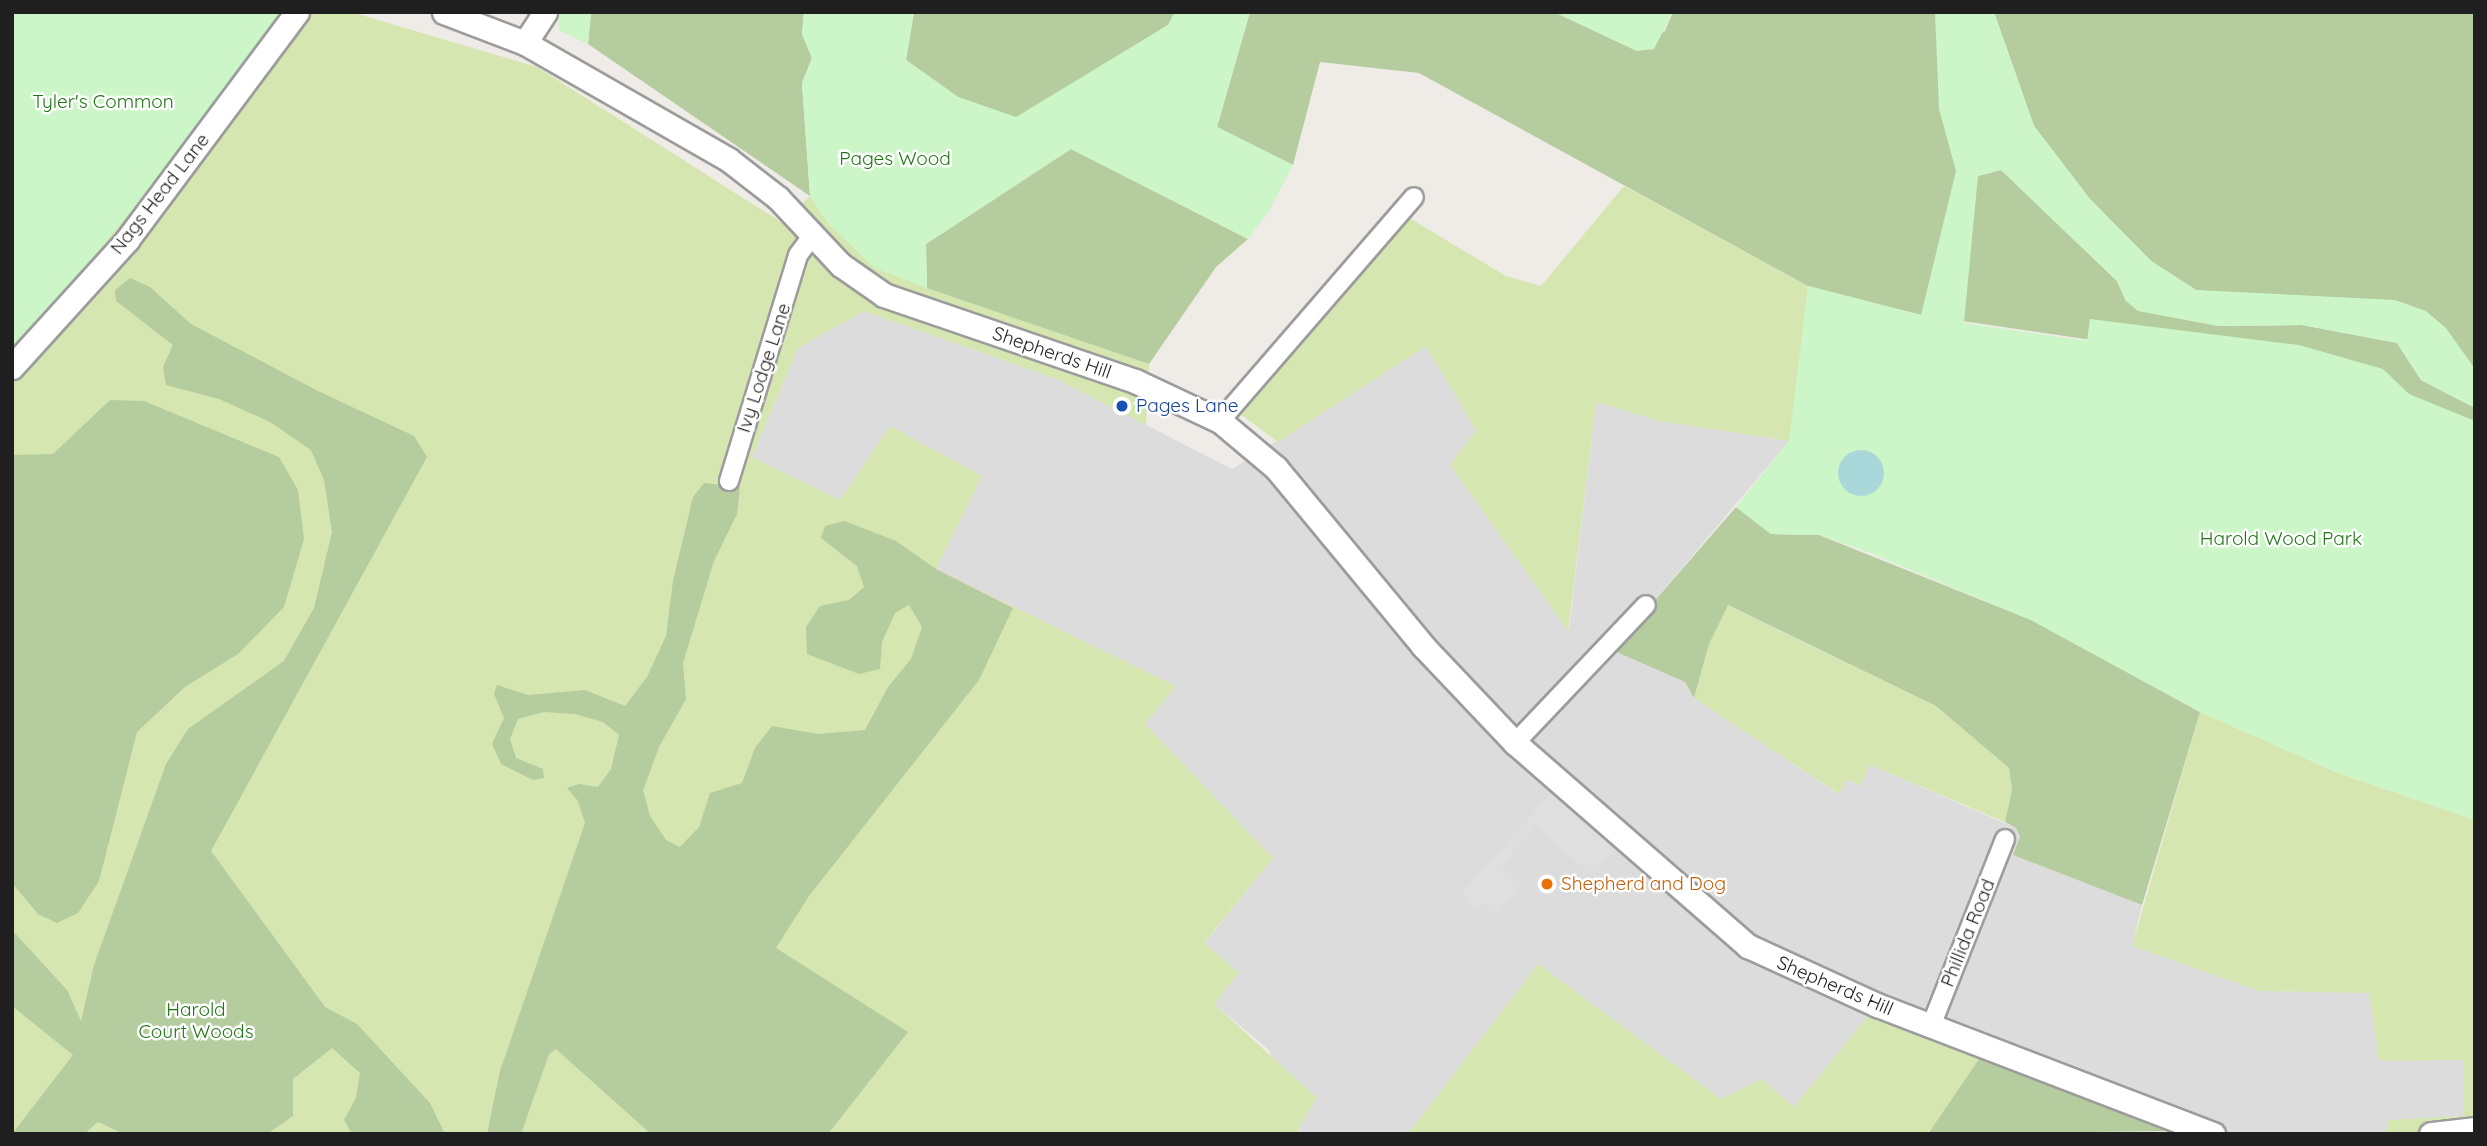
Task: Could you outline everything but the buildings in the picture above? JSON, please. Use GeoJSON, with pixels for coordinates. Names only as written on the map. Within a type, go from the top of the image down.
{"type":"FeatureCollection","features":[{"type":"Feature","properties":{"kind":"street","name":"Nags Head Lane"},"geometry":{"type":"LineString","coordinates":[[12,367],[127,240],[297,12]]}},
{"type":"Feature","properties":{"kind":"street","name":"Shepherds Hill"},"geometry":{"type":"LineString","coordinates":[[444,12],[524,43],[729,160],[778,198],[841,265],[884,295],[1135,381],[1220,421],[1276,468],[1415,636],[1515,743],[1748,946],[1778,963],[1931,1026],[2213,1134]]}},
{"type":"Feature","properties":{"kind":"street"},"geometry":{"type":"LineString","coordinates":[[524,43],[545,12]]}},
{"type":"Feature","properties":{"kind":"street"},"geometry":{"type":"LineString","coordinates":[[1220,421],[1414,197]]}},
{"type":"Feature","properties":{"kind":"street","name":"Ivy Lodge Lane"},"geometry":{"type":"LineString","coordinates":[[729,481],[798,256],[813,235]]}},
{"type":"Feature","properties":{"kind":"street"},"geometry":{"type":"LineString","coordinates":[[1515,743],[1646,605]]}},
{"type":"Feature","properties":{"kind":"street","name":"Phillida Road"},"geometry":{"type":"LineString","coordinates":[[1931,1026],[2005,839]]}},
{"type":"Feature","properties":{"kind":"street"},"geometry":{"type":"LineString","coordinates":[[2431,1134],[2470,1129]]}},
{"type":"Feature","properties":{"kind":"shaded area"},"geometry":{"type":"Polygon","coordinates":[[[864,311],[1059,380],[1232,469],[1426,346],[1476,430],[1569,629],[1596,402],[1659,421],[1789,441],[1613,650],[1685,682],[1694,698],[1838,794],[1847,779],[1859,786],[1870,765],[2016,828],[2020,837],[2014,855],[2142,905],[2132,946],[2260,991],[2369,993],[2463,1060],[2464,1116],[2389,1120],[2390,1134],[2213,1134],[1877,1005],[1794,1108],[1721,1099],[1538,964],[1408,1134],[1301,1134],[1269,1050],[1214,1004],[1204,944],[1273,858],[1145,724],[1175,686],[936,569],[891,427],[840,501],[752,457],[798,348],[864,311]]]}},
{"type":"Feature","properties":{"kind":"shaded area"},"geometry":{"type":"Polygon","coordinates":[[[1551,793],[1616,849],[1593,876],[1536,826],[1501,866],[1522,885],[1496,915],[1481,902],[1475,909],[1460,896],[1551,793]]]}},
{"type":"Feature","properties":{"kind":"green space","name":"Tyler's Common"},"geometry":{"type":"Polygon","coordinates":[[[12,12],[293,12],[12,357],[12,12]]]}},
{"type":"Feature","properties":{"kind":"green space","name":"Harold Court Woods"},"geometry":{"type":"Polygon","coordinates":[[[178,12],[351,12],[537,67],[781,222],[810,196],[830,225],[875,268],[1149,364],[1146,425],[1059,380],[864,311],[798,348],[752,457],[840,500],[890,426],[982,476],[936,569],[1176,686],[1145,724],[1273,858],[1204,943],[1239,973],[1214,1004],[1317,1098],[1298,1129],[1301,1134],[12,1134],[12,357],[178,12]]]}},
{"type":"Feature","properties":{"kind":"green space"},"geometry":{"type":"Polygon","coordinates":[[[558,12],[591,12],[588,44],[559,30],[558,12]]]}},
{"type":"Feature","properties":{"kind":"green space"},"geometry":{"type":"Polygon","coordinates":[[[591,12],[804,12],[802,34],[812,58],[802,83],[810,196],[588,44],[591,12]]]}},
{"type":"Feature","properties":{"kind":"green space","name":"Pages Wood"},"geometry":{"type":"Polygon","coordinates":[[[804,12],[914,12],[906,60],[958,97],[1016,117],[1168,25],[1175,12],[1250,12],[1217,127],[1293,165],[1269,211],[1248,239],[1071,149],[926,244],[927,288],[875,268],[830,225],[810,196],[802,83],[812,58],[802,34],[804,12]]]}},
{"type":"Feature","properties":{"kind":"green space"},"geometry":{"type":"Polygon","coordinates":[[[914,12],[1175,12],[1168,25],[1016,118],[958,97],[906,60],[914,12]]]}},
{"type":"Feature","properties":{"kind":"green space"},"geometry":{"type":"Polygon","coordinates":[[[1250,12],[1554,12],[1637,51],[1665,31],[1673,12],[1935,12],[1978,176],[2001,170],[2117,281],[2126,301],[2218,326],[2302,325],[2397,343],[2421,380],[2475,408],[2475,449],[2140,347],[1921,315],[1808,286],[1419,73],[1320,62],[1293,165],[1217,127],[1250,12]]]}},
{"type":"Feature","properties":{"kind":"green space"},"geometry":{"type":"Polygon","coordinates":[[[1554,12],[1673,12],[1654,49],[1637,51],[1554,12]]]}},
{"type":"Feature","properties":{"kind":"green space","name":"Harold Wood Park"},"geometry":{"type":"Polygon","coordinates":[[[1935,12],[1994,12],[2034,126],[2090,199],[2151,261],[2196,290],[2395,300],[2426,311],[2446,328],[2475,369],[2475,408],[2421,380],[2397,343],[2302,325],[2218,326],[2138,311],[2126,301],[2117,281],[2001,170],[1978,176],[1964,323],[2087,341],[2090,319],[2299,345],[2383,369],[2409,394],[2475,421],[2475,820],[2338,773],[2200,712],[2031,620],[1863,550],[1819,535],[1771,534],[1736,507],[1789,441],[1808,286],[1921,315],[1956,171],[1939,109],[1935,12]]]}},
{"type":"Feature","properties":{"kind":"green space"},"geometry":{"type":"Polygon","coordinates":[[[1994,12],[2475,12],[2475,369],[2466,360],[2246,295],[2196,290],[2151,261],[2090,199],[2034,126],[1994,12]]]}},
{"type":"Feature","properties":{"kind":"green space"},"geometry":{"type":"Polygon","coordinates":[[[1071,149],[1248,239],[1216,267],[1149,364],[927,288],[926,244],[1071,149]]]}},
{"type":"Feature","properties":{"kind":"green space"},"geometry":{"type":"Polygon","coordinates":[[[1624,186],[1808,286],[1797,396],[1789,441],[1659,421],[1596,402],[1568,631],[1450,465],[1476,430],[1426,346],[1278,442],[1232,408],[1401,213],[1506,276],[1541,286],[1624,186]]]}},
{"type":"Feature","properties":{"kind":"green space","name":"Harold Court Woods"},"geometry":{"type":"Polygon","coordinates":[[[130,278],[150,287],[191,324],[318,391],[414,436],[427,457],[211,851],[325,1007],[357,1024],[430,1103],[445,1134],[352,1134],[344,1120],[356,1098],[360,1073],[332,1048],[293,1079],[293,1116],[267,1134],[124,1134],[98,1122],[84,1134],[12,1134],[73,1055],[12,1006],[12,930],[67,990],[81,1021],[94,965],[166,764],[188,729],[284,661],[314,608],[332,532],[324,480],[311,450],[270,422],[219,399],[166,385],[163,367],[173,345],[116,301],[115,290],[130,278]]]}},
{"type":"Feature","properties":{"kind":"green space"},"geometry":{"type":"Polygon","coordinates":[[[110,400],[144,401],[279,457],[298,490],[304,539],[284,607],[238,654],[185,687],[137,732],[99,881],[78,913],[57,923],[38,914],[12,883],[12,455],[53,454],[110,400]]]}},
{"type":"Feature","properties":{"kind":"green space"},"geometry":{"type":"Polygon","coordinates":[[[704,483],[740,487],[737,514],[714,561],[683,663],[686,699],[659,747],[643,790],[650,816],[666,840],[680,847],[699,827],[710,793],[742,783],[755,748],[772,726],[818,734],[865,730],[888,687],[911,659],[922,627],[909,605],[895,613],[882,642],[880,669],[859,674],[807,654],[806,627],[820,606],[849,600],[864,587],[857,566],[821,538],[825,526],[844,521],[896,541],[936,569],[1013,608],[979,680],[809,896],[776,948],[908,1032],[828,1134],[651,1134],[556,1049],[549,1054],[521,1134],[487,1134],[500,1071],[585,823],[578,801],[567,788],[579,784],[598,787],[611,769],[619,735],[603,722],[575,714],[544,712],[518,719],[510,739],[516,758],[543,769],[544,778],[533,780],[501,764],[492,744],[504,718],[494,694],[497,685],[528,695],[585,690],[625,706],[647,677],[666,636],[673,581],[693,497],[704,483]]]}},
{"type":"Feature","properties":{"kind":"green space"},"geometry":{"type":"Polygon","coordinates":[[[1736,507],[1771,534],[1819,535],[2031,620],[2200,712],[2142,905],[2013,855],[2020,837],[2016,828],[2005,822],[2012,790],[2009,768],[1936,706],[1728,605],[1709,644],[1694,698],[1685,682],[1612,650],[1736,507]]]}},
{"type":"Feature","properties":{"kind":"green space"},"geometry":{"type":"Polygon","coordinates":[[[1727,605],[1936,706],[2009,768],[2012,790],[2005,822],[1870,765],[1860,786],[1847,779],[1839,794],[1694,698],[1709,644],[1727,605]]]}},
{"type":"Feature","properties":{"kind":"green space"},"geometry":{"type":"Polygon","coordinates":[[[2200,712],[2338,773],[2475,820],[2475,1134],[2386,1134],[2388,1120],[2463,1116],[2463,1060],[2379,1061],[2369,993],[2260,991],[2132,946],[2200,712]]]}},
{"type":"Feature","properties":{"kind":"green space"},"geometry":{"type":"Polygon","coordinates":[[[1538,964],[1721,1099],[1761,1079],[1794,1107],[1877,1005],[1981,1056],[1928,1134],[1408,1134],[1538,964]]]}},
{"type":"Feature","properties":{"kind":"green space"},"geometry":{"type":"Polygon","coordinates":[[[1981,1056],[2166,1131],[1928,1134],[1981,1056]]]}},
{"type":"Feature","properties":{"kind":"water"},"geometry":{"type":"Polygon","coordinates":[[[1861,450],[1877,457],[1884,473],[1877,489],[1861,496],[1845,489],[1838,473],[1845,457],[1861,450]]]}},
{"type":"Feature","properties":{"kind":"place","name":"Pages Lane"},"geometry":{"type":"Point","coordinates":[1122,406]}},
{"type":"Feature","properties":{"kind":"place","name":"Shepherd and Dog"},"geometry":{"type":"Point","coordinates":[1547,884]}}]}
